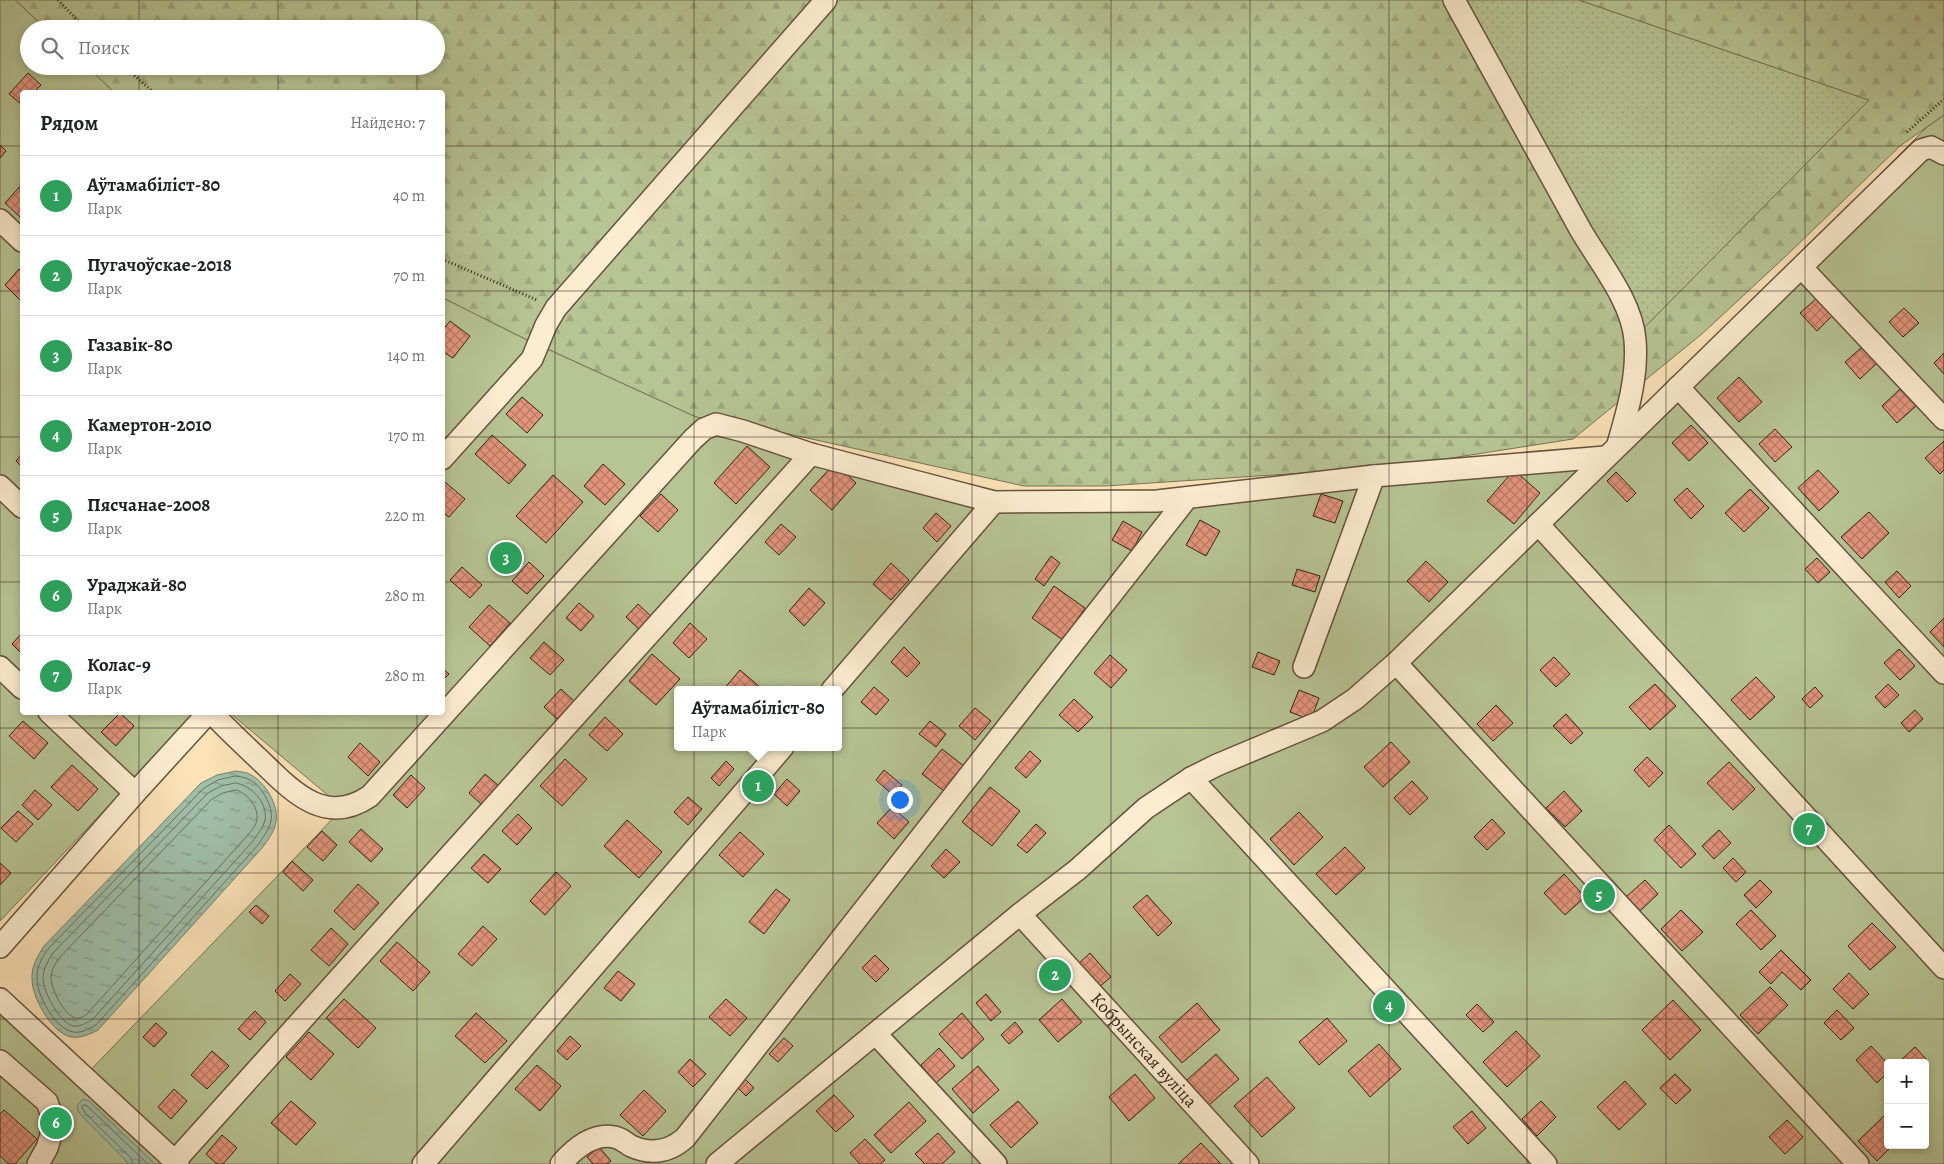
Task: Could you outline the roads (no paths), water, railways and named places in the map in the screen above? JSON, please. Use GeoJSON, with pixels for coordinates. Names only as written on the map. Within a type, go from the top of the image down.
{"type":"FeatureCollection","features":[{"type":"Feature","properties":{"kind":"lane"},"geometry":{"type":"LineString","coordinates":[[445,456],[532,359],[556,308],[826,0]]}},
{"type":"Feature","properties":{"kind":"lane"},"geometry":{"type":"LineString","coordinates":[[1454,0],[1582,231],[1627,308],[1636,339],[1635,367],[1630,402],[1611,451]]}},
{"type":"Feature","properties":{"kind":"lane"},"geometry":{"type":"LineString","coordinates":[[725,1162],[1020,914],[1077,870],[1146,808],[1192,778],[1322,721],[1355,699],[1396,662],[1921,150],[1931,146],[1944,154]]}},
{"type":"Feature","properties":{"kind":"lane"},"geometry":{"type":"LineString","coordinates":[[0,220],[20,239]]}},
{"type":"Feature","properties":{"kind":"lane"},"geometry":{"type":"LineString","coordinates":[[1802,268],[1944,419]]}},
{"type":"Feature","properties":{"kind":"lane"},"geometry":{"type":"LineString","coordinates":[[1678,387],[1944,673]]}},
{"type":"Feature","properties":{"kind":"lane"},"geometry":{"type":"LineString","coordinates":[[445,714],[704,429],[716,424],[812,454],[994,502],[1157,501],[1611,451]]}},
{"type":"Feature","properties":{"kind":"lane"},"geometry":{"type":"LineString","coordinates":[[0,999],[176,1163],[812,454]]}},
{"type":"Feature","properties":{"kind":"lane"},"geometry":{"type":"LineString","coordinates":[[1304,667],[1374,476]]}},
{"type":"Feature","properties":{"kind":"lane"},"geometry":{"type":"LineString","coordinates":[[0,486],[20,506]]}},
{"type":"Feature","properties":{"kind":"lane"},"geometry":{"type":"LineString","coordinates":[[561,1164],[579,1147],[594,1139],[615,1137],[639,1150],[650,1152],[670,1148],[685,1138],[1187,498]]}},
{"type":"Feature","properties":{"kind":"lane"},"geometry":{"type":"LineString","coordinates":[[835,686],[994,502]]}},
{"type":"Feature","properties":{"kind":"lane"},"geometry":{"type":"LineString","coordinates":[[1538,524],[1944,968]]}},
{"type":"Feature","properties":{"kind":"lane"},"geometry":{"type":"LineString","coordinates":[[1396,662],[1858,1164]]}},
{"type":"Feature","properties":{"kind":"lane"},"geometry":{"type":"LineString","coordinates":[[0,667],[20,686]]}},
{"type":"Feature","properties":{"kind":"lane"},"geometry":{"type":"LineString","coordinates":[[52,715],[135,793]]}},
{"type":"Feature","properties":{"kind":"lane"},"geometry":{"type":"LineString","coordinates":[[3,937],[207,715]]}},
{"type":"Feature","properties":{"kind":"lane"},"geometry":{"type":"LineString","coordinates":[[213,715],[288,786],[313,804],[326,808],[339,808],[350,807],[370,796],[444,715]]}},
{"type":"Feature","properties":{"kind":"lane"},"geometry":{"type":"LineString","coordinates":[[423,1164],[780,751]]}},
{"type":"Feature","properties":{"kind":"lane"},"geometry":{"type":"LineString","coordinates":[[1192,778],[1546,1164]]}},
{"type":"Feature","properties":{"kind":"lane","name":"Кобрынская вуліца"},"geometry":{"type":"LineString","coordinates":[[1020,914],[1248,1164]]}},
{"type":"Feature","properties":{"kind":"lane"},"geometry":{"type":"LineString","coordinates":[[876,1034],[996,1164]]}},
{"type":"Feature","properties":{"kind":"lane"},"geometry":{"type":"LineString","coordinates":[[0,1061],[47,1102],[53,1119],[53,1128],[48,1148],[38,1164]]}},
{"type":"Feature","properties":{"kind":"water"},"geometry":{"type":"Polygon","coordinates":[[[236,771],[248,773],[256,778],[266,788],[273,801],[276,821],[269,839],[98,1030],[76,1037],[61,1033],[43,1012],[33,986],[32,974],[34,965],[44,946],[201,783],[217,775],[236,771]]]}},
{"type":"Feature","properties":{"kind":"water"},"geometry":{"type":"Polygon","coordinates":[[[83,1099],[89,1101],[155,1164],[129,1164],[79,1113],[77,1106],[83,1099]]]}},
{"type":"Feature","properties":{"kind":"place","name":"Газавік-80"},"geometry":{"type":"Point","coordinates":[506,558]}},
{"type":"Feature","properties":{"kind":"place","name":"Аўтамабіліст-80"},"geometry":{"type":"Point","coordinates":[758,786]}},
{"type":"Feature","properties":{"kind":"place","name":"Колас-9"},"geometry":{"type":"Point","coordinates":[1809,829]}},
{"type":"Feature","properties":{"kind":"place","name":"Пясчанае-2008"},"geometry":{"type":"Point","coordinates":[1599,895]}},
{"type":"Feature","properties":{"kind":"place","name":"Пугачоўскае-2018"},"geometry":{"type":"Point","coordinates":[1055,975]}},
{"type":"Feature","properties":{"kind":"place","name":"Камертон-2010"},"geometry":{"type":"Point","coordinates":[1389,1006]}},
{"type":"Feature","properties":{"kind":"place","name":"Ураджай-80"},"geometry":{"type":"Point","coordinates":[56,1123]}}]}
